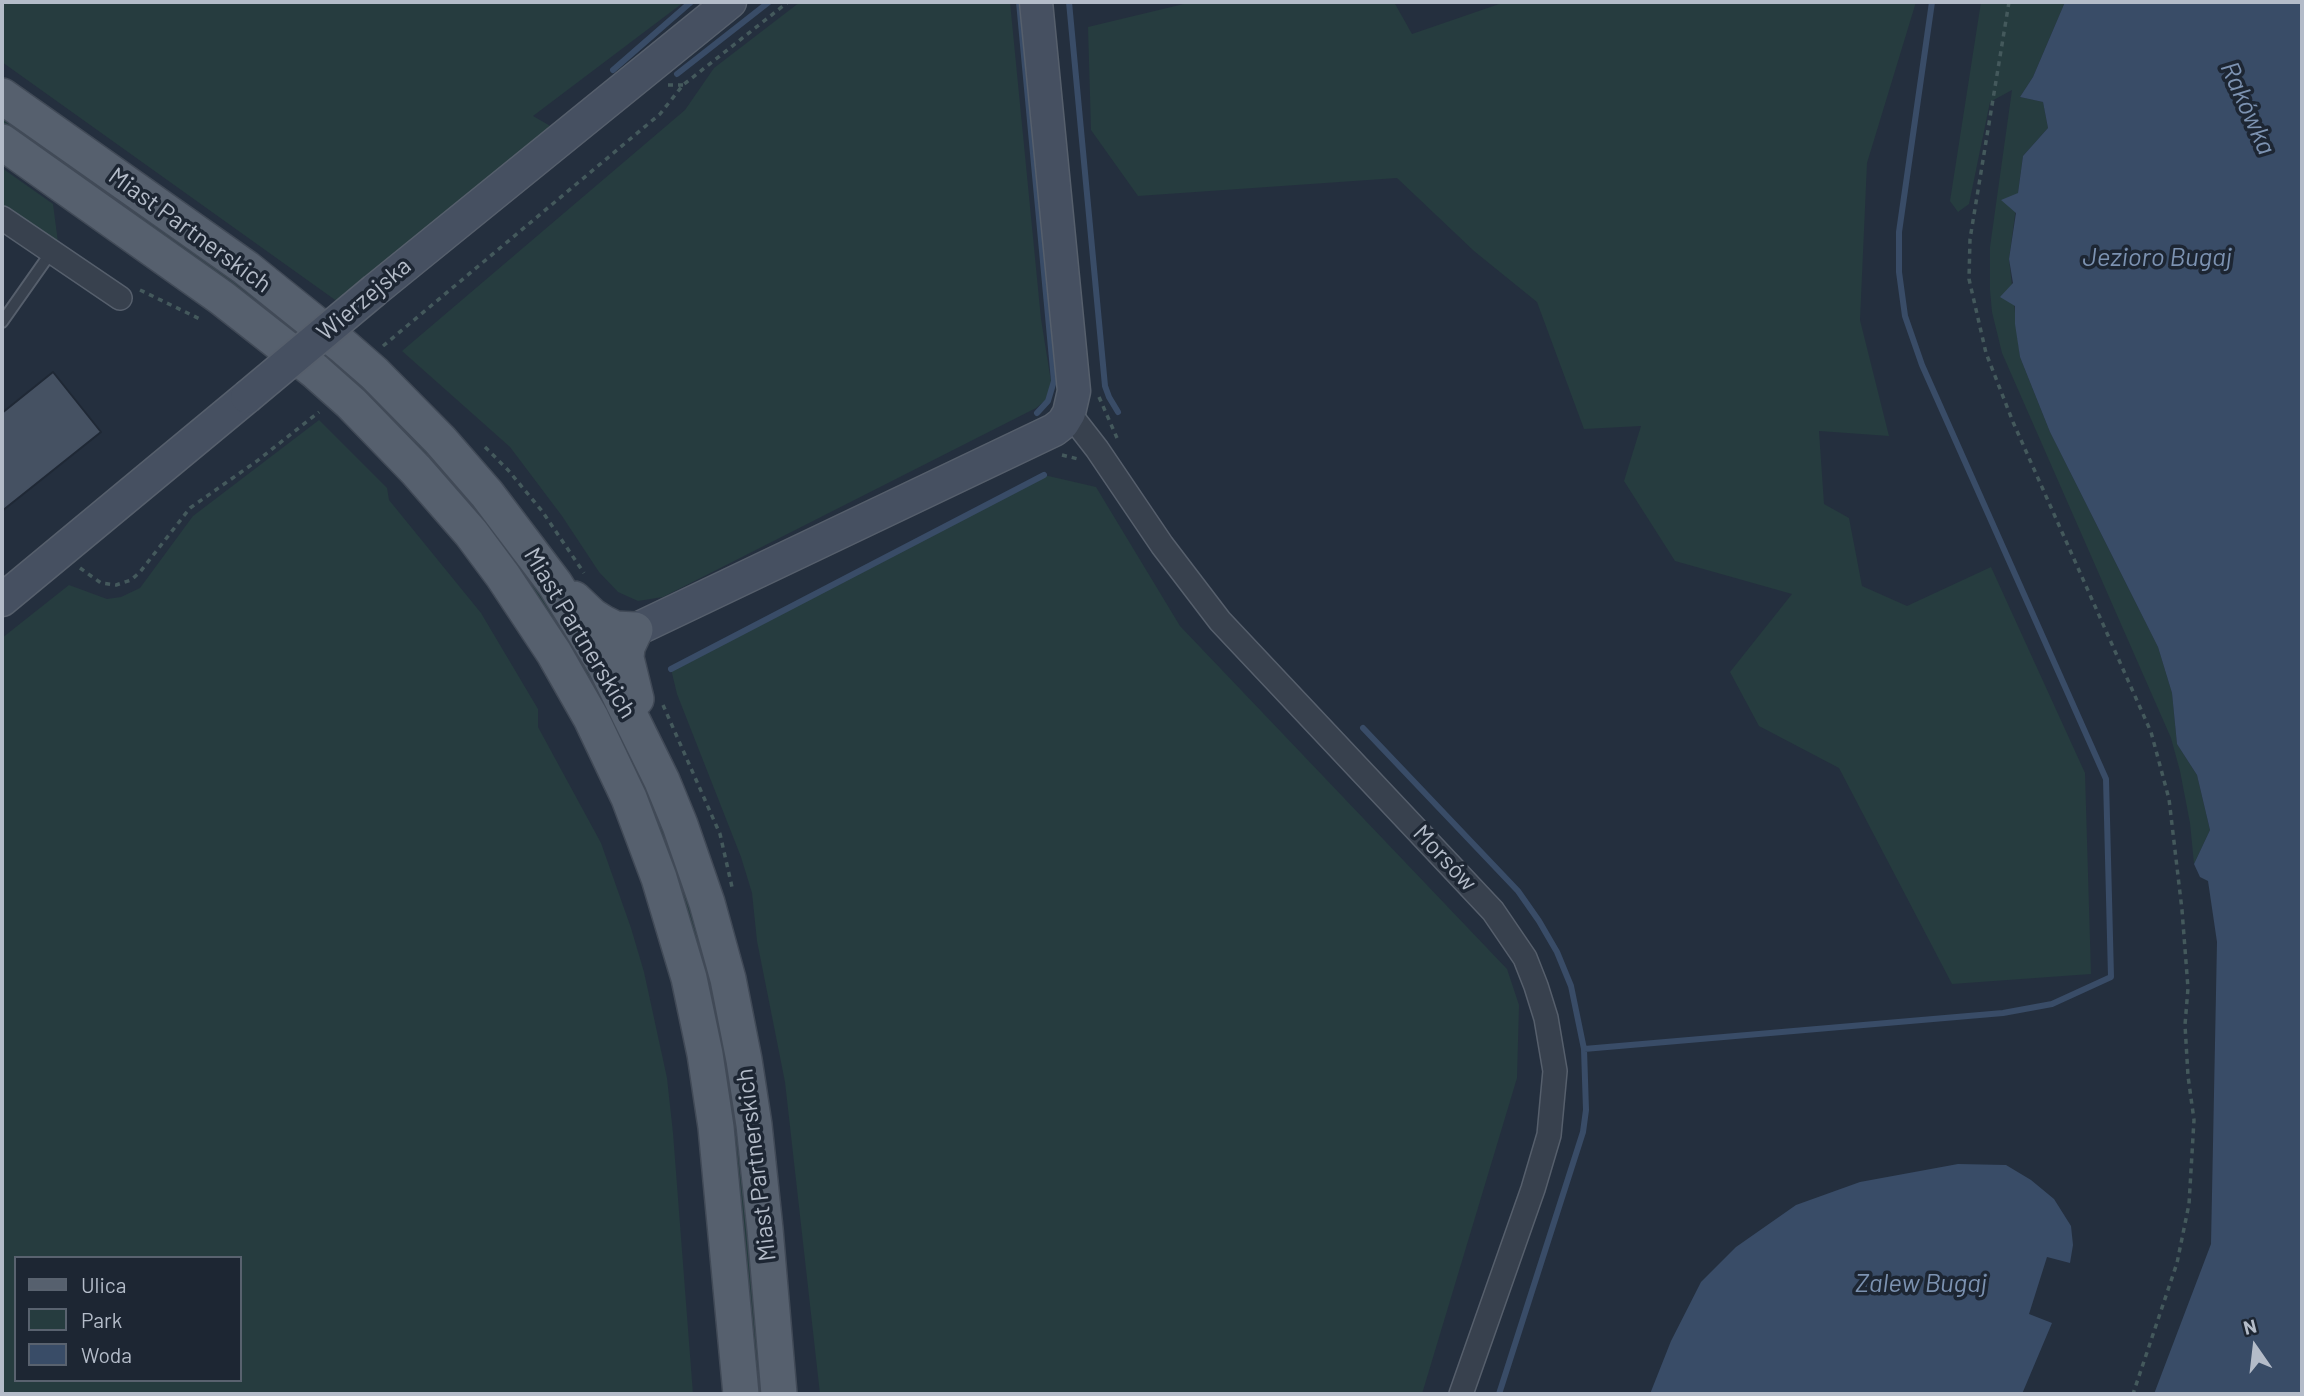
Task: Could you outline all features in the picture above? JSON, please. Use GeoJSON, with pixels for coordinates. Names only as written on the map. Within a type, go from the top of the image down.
{"type":"FeatureCollection","features":[{"type":"Feature","properties":{"kind":"main road","name":"Miast Partnerskich"},"geometry":{"type":"LineString","coordinates":[[2,96],[236,261],[343,346],[409,407],[464,466],[512,525],[571,582],[605,665],[662,781],[695,866],[718,939],[737,1017],[757,1151],[779,1394]]}},
{"type":"Feature","properties":{"kind":"main road","name":"Miast Partnerskich"},"geometry":{"type":"LineString","coordinates":[[2,142],[230,304],[351,403],[416,470],[471,533],[554,653],[591,718],[629,798],[659,878],[689,978],[705,1054],[716,1127],[741,1394]]}},
{"type":"Feature","properties":{"kind":"main road"},"geometry":{"type":"LineString","coordinates":[[571,582],[603,623],[615,629],[635,630],[627,647],[626,658],[643,740]]}},
{"type":"Feature","properties":{"kind":"street","name":"Wierzejska"},"geometry":{"type":"LineString","coordinates":[[2,600],[374,290],[730,2]]}},
{"type":"Feature","properties":{"kind":"street"},"geometry":{"type":"LineString","coordinates":[[635,630],[1063,424],[1073,400],[1073,380],[1036,2]]}},
{"type":"Feature","properties":{"kind":"street"},"geometry":{"type":"LineString","coordinates":[[2,218],[120,298]]}},
{"type":"Feature","properties":{"kind":"street","name":"Morsów"},"geometry":{"type":"LineString","coordinates":[[1069,413],[1097,449],[1162,545],[1220,621],[1493,911],[1525,958],[1546,1018],[1555,1071],[1549,1135],[1533,1189],[1461,1394]]}},
{"type":"Feature","properties":{"kind":"lane"},"geometry":{"type":"LineString","coordinates":[[2,322],[52,251]]}},
{"type":"Feature","properties":{"kind":"path"},"geometry":{"type":"LineString","coordinates":[[382,347],[660,114],[683,85],[788,2]]}},
{"type":"Feature","properties":{"kind":"path"},"geometry":{"type":"LineString","coordinates":[[2009,2],[1970,239],[1969,279],[1986,353],[2013,422],[2151,732],[2169,799],[2182,910],[2188,988],[2185,1025],[2194,1120],[2189,1204],[2177,1263],[2133,1394]]}},
{"type":"Feature","properties":{"kind":"path"},"geometry":{"type":"LineString","coordinates":[[120,298],[127,300],[137,288],[212,326]]}},
{"type":"Feature","properties":{"kind":"path"},"geometry":{"type":"LineString","coordinates":[[79,567],[102,583],[116,584],[131,580],[190,508],[257,461],[320,410]]}},
{"type":"Feature","properties":{"kind":"path"},"geometry":{"type":"LineString","coordinates":[[508,470],[542,511],[571,582]]}},
{"type":"Feature","properties":{"kind":"green space"},"geometry":{"type":"Polygon","coordinates":[[[2,2],[684,2],[533,116],[554,128],[338,302],[2,62],[2,2]]]}},
{"type":"Feature","properties":{"kind":"green space"},"geometry":{"type":"Polygon","coordinates":[[[800,2],[1010,2],[1041,319],[1053,394],[1036,408],[663,597],[638,601],[618,592],[599,572],[562,516],[510,447],[402,351],[685,110],[714,68],[800,2]]]}},
{"type":"Feature","properties":{"kind":"green space"},"geometry":{"type":"Polygon","coordinates":[[[1192,2],[1394,2],[1412,34],[1505,2],[1916,2],[1867,163],[1860,320],[1889,436],[1819,431],[1824,504],[1849,518],[1862,586],[1907,606],[1991,567],[2085,773],[2091,974],[1952,984],[1839,768],[1759,726],[1730,672],[1792,594],[1675,561],[1624,481],[1641,426],[1584,429],[1537,302],[1474,251],[1397,178],[1138,196],[1091,130],[1088,27],[1192,2]]]}},
{"type":"Feature","properties":{"kind":"green space"},"geometry":{"type":"Polygon","coordinates":[[[1981,2],[2065,2],[2033,77],[2020,97],[2043,102],[2048,128],[2023,156],[2009,259],[2020,357],[2050,432],[2158,647],[2172,693],[2177,744],[2197,775],[2210,830],[2194,864],[2190,823],[2171,738],[2002,353],[1992,312],[1990,247],[2012,90],[1990,102],[1969,204],[1958,212],[1950,201],[1981,2]]]}},
{"type":"Feature","properties":{"kind":"green space"},"geometry":{"type":"Polygon","coordinates":[[[2,110],[299,325],[439,457],[583,648],[669,833],[726,1024],[767,1394],[756,1394],[703,978],[478,522],[2,126],[2,110]]]}},
{"type":"Feature","properties":{"kind":"green space"},"geometry":{"type":"Polygon","coordinates":[[[2,168],[53,204],[59,250],[2,208],[2,168]]]}},
{"type":"Feature","properties":{"kind":"green space"},"geometry":{"type":"Polygon","coordinates":[[[319,420],[387,488],[389,500],[481,613],[538,709],[538,727],[601,843],[644,972],[667,1078],[693,1394],[2,1394],[2,638],[69,585],[107,599],[121,597],[140,588],[193,516],[319,420]]]}},
{"type":"Feature","properties":{"kind":"green space"},"geometry":{"type":"Polygon","coordinates":[[[1044,475],[1096,487],[1180,626],[1507,969],[1519,1005],[1517,1078],[1422,1394],[820,1394],[785,1082],[757,941],[752,893],[741,857],[677,694],[671,669],[1044,475]]]}},
{"type":"Feature","properties":{"kind":"water","name":"Jezioro Bugaj"},"geometry":{"type":"Polygon","coordinates":[[[2065,2],[2302,2],[2302,1394],[2154,1394],[2211,1244],[2217,942],[2208,881],[2200,877],[2194,864],[2210,830],[2197,775],[2177,744],[2172,693],[2158,647],[2050,432],[2020,357],[2015,306],[2000,297],[2013,283],[2009,259],[2016,213],[2001,200],[2018,193],[2023,156],[2048,128],[2043,102],[2020,97],[2033,77],[2065,2]]]}},
{"type":"Feature","properties":{"kind":"water","name":"Zalew Bugaj"},"geometry":{"type":"Polygon","coordinates":[[[1958,1164],[2006,1165],[2031,1180],[2054,1199],[2071,1226],[2073,1245],[2070,1263],[2047,1257],[2029,1314],[2052,1323],[2022,1394],[1650,1394],[1671,1341],[1701,1282],[1736,1247],[1796,1205],[1860,1182],[1958,1164]]]}},
{"type":"Feature","properties":{"kind":"building"},"geometry":{"type":"Polygon","coordinates":[[[53,372],[101,432],[2,511],[2,413],[53,372]]]}},
{"type":"Feature","properties":{"kind":"waterway"},"geometry":{"type":"LineString","coordinates":[[613,70],[691,2]]}},
{"type":"Feature","properties":{"kind":"waterway"},"geometry":{"type":"LineString","coordinates":[[677,74],[769,2]]}},
{"type":"Feature","properties":{"kind":"waterway"},"geometry":{"type":"LineString","coordinates":[[1019,2],[1054,381],[1048,401],[1037,413]]}},
{"type":"Feature","properties":{"kind":"waterway"},"geometry":{"type":"LineString","coordinates":[[1069,2],[1105,386],[1118,412]]}},
{"type":"Feature","properties":{"kind":"waterway"},"geometry":{"type":"LineString","coordinates":[[1499,1394],[1583,1132],[1586,1110],[1584,1049],[2003,1013],[2052,1004],[2111,977],[2106,779],[1922,365],[1905,316],[1899,272],[1899,232],[1932,2]]}},
{"type":"Feature","properties":{"kind":"waterway"},"geometry":{"type":"LineString","coordinates":[[671,669],[1044,475]]}},
{"type":"Feature","properties":{"kind":"waterway"},"geometry":{"type":"LineString","coordinates":[[1363,728],[1518,891],[1539,921],[1557,952],[1571,986],[1584,1049]]}},
{"type":"Feature","properties":{"kind":"water label","name":"Rakówka"},"geometry":{"type":"Point","coordinates":[2248,108]}}]}
